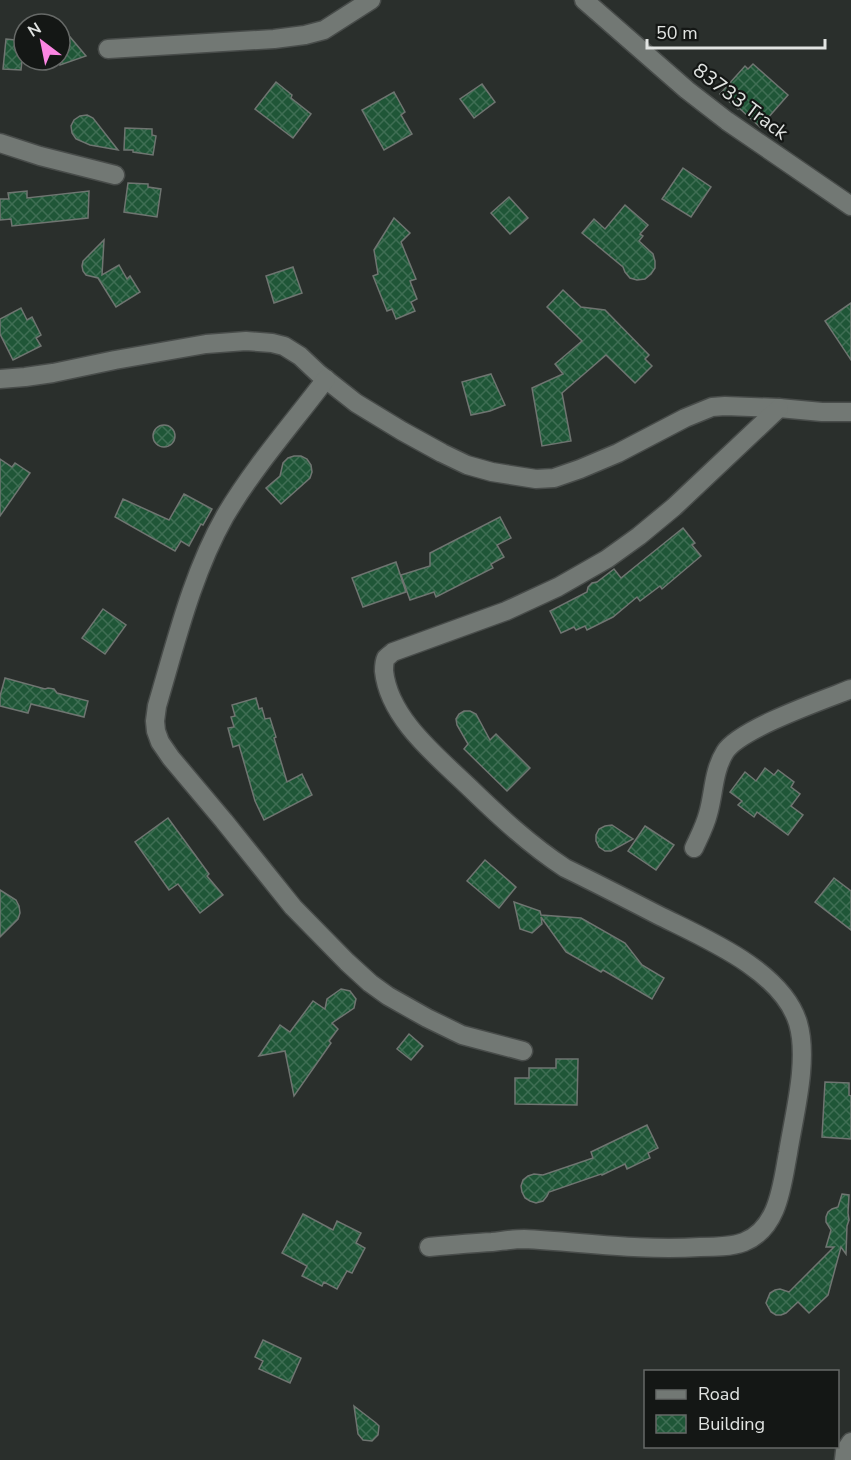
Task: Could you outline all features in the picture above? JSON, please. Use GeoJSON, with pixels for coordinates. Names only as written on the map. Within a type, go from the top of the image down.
{"type":"FeatureCollection","features":[{"type":"Feature","properties":{"kind":"street"},"geometry":{"type":"LineString","coordinates":[[108,49],[274,39],[305,34],[324,30],[370,0]]}},
{"type":"Feature","properties":{"kind":"street","name":"83733 Track"},"geometry":{"type":"LineString","coordinates":[[584,0],[687,90],[727,121],[851,206]]}},
{"type":"Feature","properties":{"kind":"street"},"geometry":{"type":"LineString","coordinates":[[0,143],[40,156],[115,175]]}},
{"type":"Feature","properties":{"kind":"street"},"geometry":{"type":"LineString","coordinates":[[0,379],[53,373],[206,344],[272,342],[300,356],[356,403],[442,453],[467,465],[492,472],[536,479],[554,478],[580,469],[712,407],[851,412]]}},
{"type":"Feature","properties":{"kind":"street"},"geometry":{"type":"LineString","coordinates":[[326,380],[264,460],[226,516],[209,548],[195,581],[160,697],[155,721],[156,731],[160,742],[171,758],[293,907],[346,962],[370,983],[388,996],[462,1035],[523,1051]]}},
{"type":"Feature","properties":{"kind":"street"},"geometry":{"type":"LineString","coordinates":[[429,1247],[521,1239],[672,1248],[728,1246],[745,1242],[758,1234],[770,1220],[778,1201],[797,1101],[802,1044],[798,1022],[777,988],[754,968],[722,947],[565,868],[523,837],[426,746],[411,728],[388,689],[384,665],[386,657],[393,652],[506,612],[558,587],[607,559],[674,507],[779,408]]}},
{"type":"Feature","properties":{"kind":"street"},"geometry":{"type":"LineString","coordinates":[[694,848],[706,824],[716,773],[725,752],[734,742],[789,714],[851,689]]}},
{"type":"Feature","properties":{"kind":"street"},"geometry":{"type":"LineString","coordinates":[[844,1460],[845,1451],[851,1442]]}},
{"type":"Feature","properties":{"kind":"building"},"geometry":{"type":"Polygon","coordinates":[[[6,39],[12,40],[12,70],[3,69],[6,39]]]}},
{"type":"Feature","properties":{"kind":"building"},"geometry":{"type":"Polygon","coordinates":[[[72,39],[86,56],[72,61],[72,39]]]}},
{"type":"Feature","properties":{"kind":"building"},"geometry":{"type":"Polygon","coordinates":[[[753,64],[788,95],[760,127],[720,94],[745,66],[748,69],[753,64]]]}},
{"type":"Feature","properties":{"kind":"building"},"geometry":{"type":"Polygon","coordinates":[[[276,82],[311,114],[293,138],[255,109],[276,82]]]}},
{"type":"Feature","properties":{"kind":"building"},"geometry":{"type":"Polygon","coordinates":[[[482,84],[495,102],[474,118],[460,99],[482,84]]]}},
{"type":"Feature","properties":{"kind":"building"},"geometry":{"type":"Polygon","coordinates":[[[394,92],[405,112],[401,115],[412,134],[384,150],[362,110],[394,92]]]}},
{"type":"Feature","properties":{"kind":"building"},"geometry":{"type":"Polygon","coordinates":[[[87,115],[93,118],[118,150],[90,145],[76,139],[71,126],[74,120],[87,115]]]}},
{"type":"Feature","properties":{"kind":"building"},"geometry":{"type":"Polygon","coordinates":[[[125,128],[152,129],[152,135],[156,136],[153,155],[124,150],[125,128]]]}},
{"type":"Feature","properties":{"kind":"building"},"geometry":{"type":"Polygon","coordinates":[[[683,168],[711,187],[691,217],[662,199],[683,168]]]}},
{"type":"Feature","properties":{"kind":"building"},"geometry":{"type":"Polygon","coordinates":[[[128,183],[148,184],[148,187],[161,189],[157,217],[124,212],[128,183]]]}},
{"type":"Feature","properties":{"kind":"building"},"geometry":{"type":"Polygon","coordinates":[[[27,191],[27,198],[89,191],[88,218],[12,226],[11,219],[0,220],[0,199],[9,199],[8,193],[27,191]]]}},
{"type":"Feature","properties":{"kind":"building"},"geometry":{"type":"Polygon","coordinates":[[[509,197],[528,218],[510,234],[491,213],[509,197]]]}},
{"type":"Feature","properties":{"kind":"building"},"geometry":{"type":"Polygon","coordinates":[[[625,205],[648,225],[640,234],[643,236],[639,241],[653,254],[655,268],[645,279],[630,278],[623,267],[582,233],[594,219],[605,229],[625,205]]]}},
{"type":"Feature","properties":{"kind":"building"},"geometry":{"type":"Polygon","coordinates":[[[394,218],[410,233],[401,242],[416,279],[410,281],[417,299],[411,302],[415,311],[396,319],[392,309],[387,311],[373,276],[378,274],[374,250],[394,218]]]}},
{"type":"Feature","properties":{"kind":"building"},"geometry":{"type":"Polygon","coordinates":[[[104,240],[102,275],[119,265],[127,279],[130,276],[140,292],[116,307],[98,278],[86,275],[82,266],[83,261],[104,240]]]}},
{"type":"Feature","properties":{"kind":"building"},"geometry":{"type":"Polygon","coordinates":[[[293,267],[302,293],[274,303],[266,276],[293,267]]]}},
{"type":"Feature","properties":{"kind":"building"},"geometry":{"type":"Polygon","coordinates":[[[563,290],[581,307],[605,310],[649,355],[645,359],[652,366],[635,383],[606,355],[562,393],[571,441],[542,446],[532,388],[563,374],[555,364],[582,341],[547,307],[563,290]]]}},
{"type":"Feature","properties":{"kind":"building"},"geometry":{"type":"Polygon","coordinates":[[[851,303],[851,360],[825,321],[851,303]]]}},
{"type":"Feature","properties":{"kind":"building"},"geometry":{"type":"Polygon","coordinates":[[[21,308],[27,320],[32,317],[41,335],[36,338],[41,346],[13,360],[0,334],[0,319],[21,308]]]}},
{"type":"Feature","properties":{"kind":"building"},"geometry":{"type":"Polygon","coordinates":[[[491,374],[505,405],[471,415],[462,382],[491,374]]]}},
{"type":"Feature","properties":{"kind":"building"},"geometry":{"type":"Polygon","coordinates":[[[164,425],[174,432],[175,436],[168,446],[164,447],[154,440],[153,436],[160,426],[164,425]]]}},
{"type":"Feature","properties":{"kind":"building"},"geometry":{"type":"Polygon","coordinates":[[[294,456],[307,459],[312,472],[310,478],[281,504],[266,488],[280,476],[283,463],[294,456]]]}},
{"type":"Feature","properties":{"kind":"building"},"geometry":{"type":"Polygon","coordinates":[[[0,459],[12,467],[15,463],[30,473],[0,516],[0,459]]]}},
{"type":"Feature","properties":{"kind":"building"},"geometry":{"type":"Polygon","coordinates":[[[184,494],[212,509],[189,546],[181,541],[175,551],[115,517],[123,499],[169,520],[184,494]]]}},
{"type":"Feature","properties":{"kind":"building"},"geometry":{"type":"Polygon","coordinates":[[[500,517],[511,538],[497,545],[504,557],[491,564],[493,568],[436,597],[434,592],[410,600],[401,575],[430,566],[430,553],[500,517]]]}},
{"type":"Feature","properties":{"kind":"building"},"geometry":{"type":"Polygon","coordinates":[[[683,528],[695,543],[692,545],[701,556],[662,589],[660,586],[640,601],[637,597],[613,617],[587,630],[585,626],[576,630],[574,627],[561,633],[550,611],[587,592],[592,583],[597,582],[614,569],[621,578],[683,528]]]}},
{"type":"Feature","properties":{"kind":"building"},"geometry":{"type":"Polygon","coordinates":[[[396,562],[406,592],[363,607],[352,578],[396,562]]]}},
{"type":"Feature","properties":{"kind":"building"},"geometry":{"type":"Polygon","coordinates":[[[103,609],[126,625],[105,654],[82,638],[103,609]]]}},
{"type":"Feature","properties":{"kind":"building"},"geometry":{"type":"Polygon","coordinates":[[[5,678],[45,689],[54,689],[57,693],[88,701],[84,717],[31,704],[28,713],[0,706],[5,678]]]}},
{"type":"Feature","properties":{"kind":"building"},"geometry":{"type":"Polygon","coordinates":[[[256,698],[265,719],[270,718],[287,782],[302,774],[312,795],[264,820],[255,801],[239,745],[233,747],[228,728],[234,727],[231,717],[235,716],[232,705],[256,698]]]}},
{"type":"Feature","properties":{"kind":"building"},"geometry":{"type":"Polygon","coordinates":[[[464,711],[476,714],[490,740],[496,734],[530,768],[507,791],[464,749],[468,744],[456,719],[464,711]]]}},
{"type":"Feature","properties":{"kind":"building"},"geometry":{"type":"Polygon","coordinates":[[[765,768],[774,775],[778,770],[794,782],[791,787],[800,794],[791,806],[803,815],[788,835],[757,812],[754,817],[738,805],[742,801],[730,792],[745,772],[756,781],[765,768]]]}},
{"type":"Feature","properties":{"kind":"building"},"geometry":{"type":"Polygon","coordinates":[[[168,818],[209,874],[207,876],[223,895],[200,913],[178,884],[169,890],[135,842],[168,818]]]}},
{"type":"Feature","properties":{"kind":"building"},"geometry":{"type":"Polygon","coordinates":[[[612,825],[633,839],[611,851],[605,851],[599,847],[596,835],[599,829],[612,825]]]}},
{"type":"Feature","properties":{"kind":"building"},"geometry":{"type":"Polygon","coordinates":[[[645,826],[674,845],[656,870],[628,851],[645,826]]]}},
{"type":"Feature","properties":{"kind":"building"},"geometry":{"type":"Polygon","coordinates":[[[485,860],[516,887],[499,908],[467,881],[485,860]]]}},
{"type":"Feature","properties":{"kind":"building"},"geometry":{"type":"Polygon","coordinates":[[[834,878],[851,891],[851,930],[815,902],[834,878]]]}},
{"type":"Feature","properties":{"kind":"building"},"geometry":{"type":"Polygon","coordinates":[[[0,890],[16,900],[20,913],[18,919],[0,937],[0,890]]]}},
{"type":"Feature","properties":{"kind":"building"},"geometry":{"type":"Polygon","coordinates":[[[514,902],[540,911],[541,915],[581,918],[625,943],[642,965],[664,978],[652,999],[603,970],[601,972],[566,952],[541,917],[542,924],[532,933],[520,929],[514,902]]]}},
{"type":"Feature","properties":{"kind":"building"},"geometry":{"type":"Polygon","coordinates":[[[341,989],[350,991],[356,999],[354,1008],[332,1023],[338,1029],[329,1041],[331,1043],[294,1096],[285,1051],[259,1056],[280,1025],[290,1032],[313,1001],[325,1009],[327,999],[341,989]]]}},
{"type":"Feature","properties":{"kind":"building"},"geometry":{"type":"Polygon","coordinates":[[[409,1034],[423,1046],[411,1060],[397,1049],[409,1034]]]}},
{"type":"Feature","properties":{"kind":"building"},"geometry":{"type":"Polygon","coordinates":[[[556,1059],[578,1059],[577,1105],[515,1104],[515,1078],[529,1078],[529,1068],[556,1068],[556,1059]]]}},
{"type":"Feature","properties":{"kind":"building"},"geometry":{"type":"Polygon","coordinates":[[[825,1082],[849,1083],[851,1139],[822,1137],[825,1082]]]}},
{"type":"Feature","properties":{"kind":"building"},"geometry":{"type":"Polygon","coordinates":[[[647,1125],[658,1148],[648,1153],[650,1158],[627,1169],[625,1164],[602,1175],[549,1192],[543,1201],[536,1203],[525,1198],[521,1186],[523,1180],[528,1176],[543,1175],[593,1158],[591,1152],[647,1125]]]}},
{"type":"Feature","properties":{"kind":"building"},"geometry":{"type":"Polygon","coordinates":[[[842,1194],[849,1195],[846,1254],[841,1247],[828,1295],[809,1313],[798,1302],[786,1313],[776,1315],[771,1312],[766,1303],[770,1293],[780,1289],[789,1292],[834,1247],[826,1247],[831,1230],[826,1217],[828,1212],[838,1207],[842,1194]]]}},
{"type":"Feature","properties":{"kind":"building"},"geometry":{"type":"Polygon","coordinates":[[[303,1214],[333,1230],[337,1221],[361,1233],[356,1243],[365,1248],[352,1273],[347,1271],[337,1289],[324,1282],[322,1286],[302,1276],[307,1266],[282,1253],[303,1214]]]}},
{"type":"Feature","properties":{"kind":"building"},"geometry":{"type":"Polygon","coordinates":[[[263,1340],[301,1358],[290,1383],[259,1369],[263,1361],[255,1357],[263,1340]]]}},
{"type":"Feature","properties":{"kind":"building"},"geometry":{"type":"Polygon","coordinates":[[[354,1406],[379,1426],[378,1435],[372,1441],[363,1440],[358,1434],[354,1406]]]}}]}
